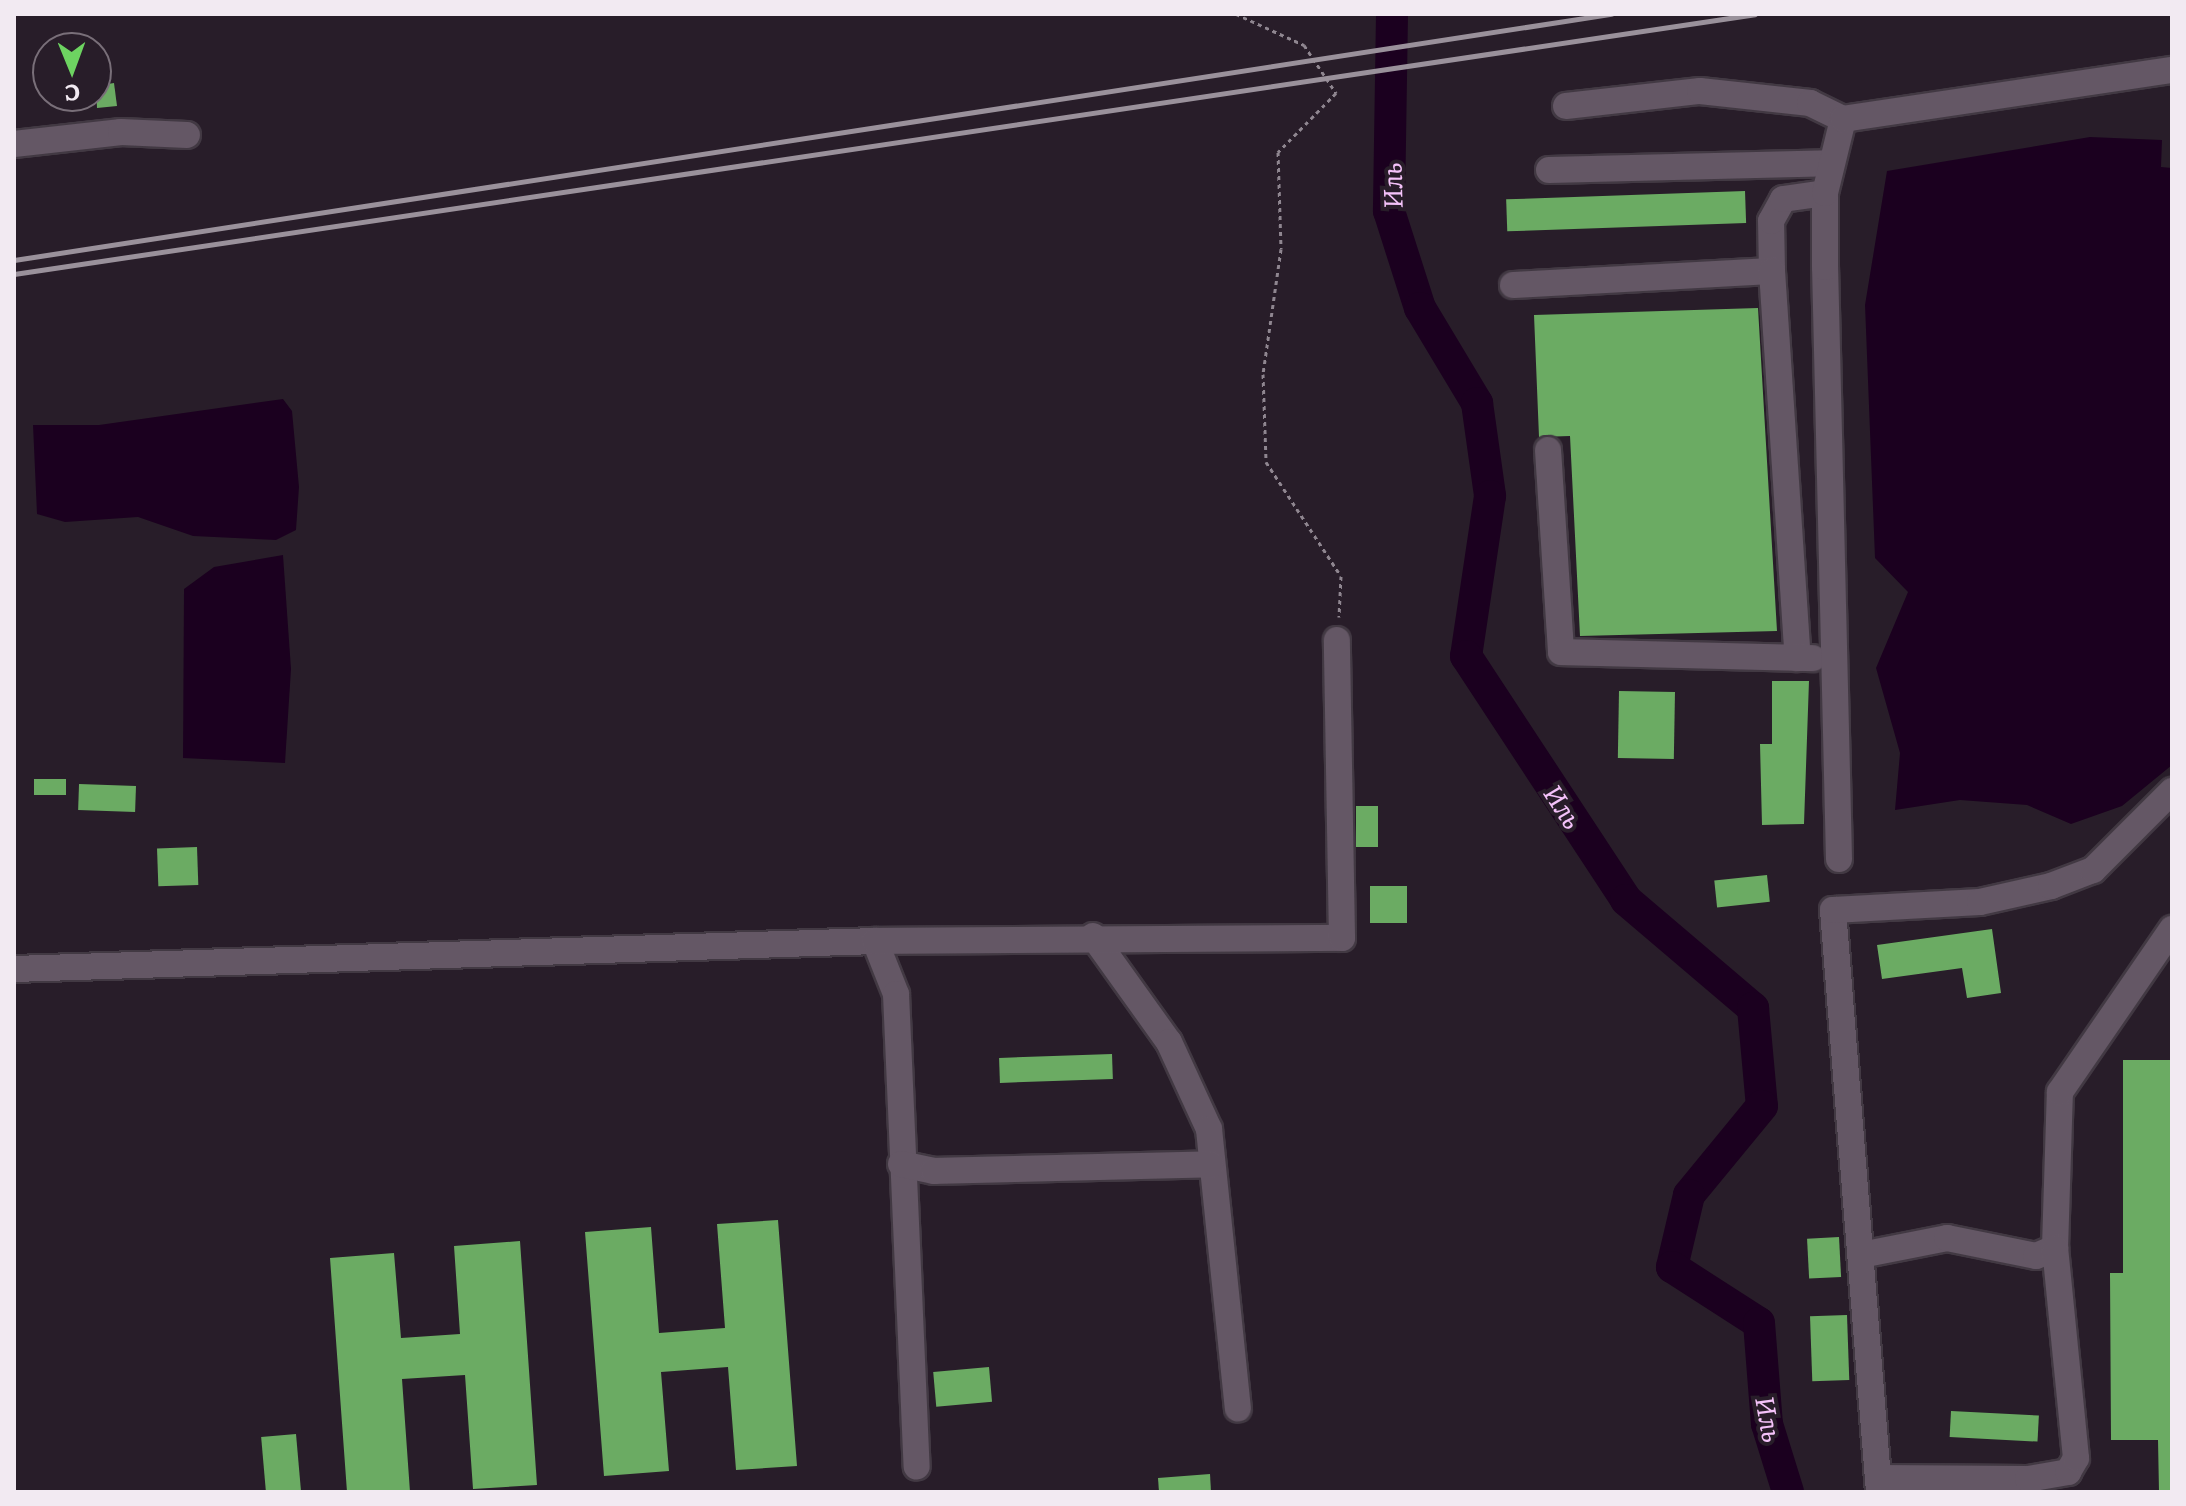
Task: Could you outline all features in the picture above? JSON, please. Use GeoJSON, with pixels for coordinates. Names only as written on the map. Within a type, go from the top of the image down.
{"type":"FeatureCollection","features":[{"type":"Feature","properties":{"kind":"street"},"geometry":{"type":"LineString","coordinates":[[1566,106],[1700,91],[1810,103],[1843,119],[2172,70]]}},
{"type":"Feature","properties":{"kind":"street"},"geometry":{"type":"LineString","coordinates":[[1839,859],[1832,658],[1825,193],[1829,163],[1843,119]]}},
{"type":"Feature","properties":{"kind":"street"},"geometry":{"type":"LineString","coordinates":[[14,144],[121,132],[187,135]]}},
{"type":"Feature","properties":{"kind":"street"},"geometry":{"type":"LineString","coordinates":[[1549,170],[1829,163]]}},
{"type":"Feature","properties":{"kind":"street"},"geometry":{"type":"LineString","coordinates":[[1798,658],[1771,221],[1783,199],[1825,193]]}},
{"type":"Feature","properties":{"kind":"street"},"geometry":{"type":"LineString","coordinates":[[1513,285],[1772,271]]}},
{"type":"Feature","properties":{"kind":"street"},"geometry":{"type":"LineString","coordinates":[[1548,450],[1561,652],[1832,658]]}},
{"type":"Feature","properties":{"kind":"street"},"geometry":{"type":"LineString","coordinates":[[14,969],[875,941],[1093,936],[1342,938],[1337,640]]}},
{"type":"Feature","properties":{"kind":"street"},"geometry":{"type":"LineString","coordinates":[[2172,791],[2093,870],[2051,886],[1980,902],[1833,910],[1879,1485],[2028,1479],[2068,1472],[2076,1458],[2055,1248],[2060,1092],[2172,929]]}},
{"type":"Feature","properties":{"kind":"street"},"geometry":{"type":"LineString","coordinates":[[1093,936],[1169,1042],[1209,1129],[1238,1408]]}},
{"type":"Feature","properties":{"kind":"street"},"geometry":{"type":"LineString","coordinates":[[875,941],[896,994],[901,1164],[917,1467]]}},
{"type":"Feature","properties":{"kind":"street"},"geometry":{"type":"LineString","coordinates":[[901,1164],[934,1171],[1211,1164]]}},
{"type":"Feature","properties":{"kind":"street"},"geometry":{"type":"LineString","coordinates":[[1861,1255],[1947,1238],[2036,1256],[2055,1248]]}},
{"type":"Feature","properties":{"kind":"path"},"geometry":{"type":"LineString","coordinates":[[1236,14],[1304,45],[1336,93],[1278,152],[1281,249],[1263,374],[1266,462],[1341,576],[1337,640]]}},
{"type":"Feature","properties":{"kind":"shaded area"},"geometry":{"type":"Polygon","coordinates":[[[2090,137],[2162,140],[2161,167],[2172,168],[2172,765],[2122,806],[2071,824],[2027,805],[1960,800],[1895,810],[1900,753],[1876,668],[1908,592],[1875,558],[1865,305],[1887,171],[2090,137]]]}},
{"type":"Feature","properties":{"kind":"shaded area"},"geometry":{"type":"Polygon","coordinates":[[[283,399],[292,411],[299,487],[296,530],[276,540],[193,536],[138,517],[65,522],[37,514],[33,425],[99,425],[283,399]]]}},
{"type":"Feature","properties":{"kind":"shaded area"},"geometry":{"type":"Polygon","coordinates":[[[283,555],[291,669],[285,763],[183,758],[184,589],[214,567],[283,555]]]}},
{"type":"Feature","properties":{"kind":"building"},"geometry":{"type":"Polygon","coordinates":[[[114,83],[117,106],[112,106],[114,83]]]}},
{"type":"Feature","properties":{"kind":"building"},"geometry":{"type":"Polygon","coordinates":[[[1745,191],[1746,223],[1507,231],[1506,199],[1745,191]]]}},
{"type":"Feature","properties":{"kind":"building"},"geometry":{"type":"Polygon","coordinates":[[[1758,308],[1777,631],[1580,636],[1570,436],[1539,437],[1534,315],[1758,308]]]}},
{"type":"Feature","properties":{"kind":"building"},"geometry":{"type":"Polygon","coordinates":[[[1772,681],[1809,681],[1804,824],[1762,825],[1760,744],[1772,744],[1772,681]]]}},
{"type":"Feature","properties":{"kind":"building"},"geometry":{"type":"Polygon","coordinates":[[[1619,691],[1675,692],[1674,759],[1618,758],[1619,691]]]}},
{"type":"Feature","properties":{"kind":"building"},"geometry":{"type":"Polygon","coordinates":[[[34,779],[66,779],[66,795],[34,795],[34,779]]]}},
{"type":"Feature","properties":{"kind":"building"},"geometry":{"type":"Polygon","coordinates":[[[79,784],[136,786],[135,812],[78,810],[79,784]]]}},
{"type":"Feature","properties":{"kind":"building"},"geometry":{"type":"Polygon","coordinates":[[[1356,806],[1378,806],[1378,847],[1356,847],[1356,806]]]}},
{"type":"Feature","properties":{"kind":"building"},"geometry":{"type":"Polygon","coordinates":[[[197,847],[198,885],[158,886],[157,848],[197,847]]]}},
{"type":"Feature","properties":{"kind":"building"},"geometry":{"type":"Polygon","coordinates":[[[1767,875],[1770,902],[1717,907],[1714,881],[1767,875]]]}},
{"type":"Feature","properties":{"kind":"building"},"geometry":{"type":"Polygon","coordinates":[[[1370,886],[1407,886],[1407,923],[1370,923],[1370,886]]]}},
{"type":"Feature","properties":{"kind":"building"},"geometry":{"type":"Polygon","coordinates":[[[1992,929],[2001,993],[1967,998],[1962,968],[1882,979],[1877,945],[1992,929]]]}},
{"type":"Feature","properties":{"kind":"building"},"geometry":{"type":"Polygon","coordinates":[[[1112,1054],[1113,1079],[1000,1083],[999,1058],[1112,1054]]]}},
{"type":"Feature","properties":{"kind":"building"},"geometry":{"type":"Polygon","coordinates":[[[2123,1060],[2172,1060],[2172,1492],[2159,1492],[2158,1440],[2111,1440],[2110,1273],[2123,1273],[2123,1060]]]}},
{"type":"Feature","properties":{"kind":"building"},"geometry":{"type":"Polygon","coordinates":[[[778,1220],[797,1466],[736,1470],[728,1367],[661,1372],[669,1471],[604,1476],[585,1232],[651,1227],[659,1333],[725,1328],[717,1224],[778,1220]]]}},
{"type":"Feature","properties":{"kind":"building"},"geometry":{"type":"Polygon","coordinates":[[[1839,1237],[1841,1277],[1809,1279],[1807,1239],[1839,1237]]]}},
{"type":"Feature","properties":{"kind":"building"},"geometry":{"type":"Polygon","coordinates":[[[520,1241],[537,1485],[473,1489],[465,1375],[402,1379],[410,1492],[347,1492],[330,1258],[394,1253],[401,1338],[460,1334],[454,1246],[520,1241]]]}},
{"type":"Feature","properties":{"kind":"building"},"geometry":{"type":"Polygon","coordinates":[[[1847,1315],[1849,1380],[1812,1381],[1810,1316],[1847,1315]]]}},
{"type":"Feature","properties":{"kind":"building"},"geometry":{"type":"Polygon","coordinates":[[[989,1367],[992,1402],[936,1407],[933,1372],[989,1367]]]}},
{"type":"Feature","properties":{"kind":"building"},"geometry":{"type":"Polygon","coordinates":[[[1951,1411],[2039,1416],[2038,1442],[1950,1437],[1951,1411]]]}},
{"type":"Feature","properties":{"kind":"building"},"geometry":{"type":"Polygon","coordinates":[[[296,1434],[301,1492],[266,1492],[261,1437],[296,1434]]]}},
{"type":"Feature","properties":{"kind":"building"},"geometry":{"type":"Polygon","coordinates":[[[1210,1474],[1211,1492],[1159,1492],[1158,1478],[1210,1474]]]}},
{"type":"Feature","properties":{"kind":"waterway","name":"Иль"},"geometry":{"type":"LineString","coordinates":[[1392,14],[1389,211],[1420,308],[1477,403],[1490,496],[1466,656],[1626,900],[1753,1008],[1762,1106],[1689,1195],[1672,1267],[1759,1323],[1767,1424],[1788,1492]]}},
{"type":"Feature","properties":{"kind":"railway"},"geometry":{"type":"LineString","coordinates":[[14,260],[1611,14]]}},
{"type":"Feature","properties":{"kind":"railway"},"geometry":{"type":"LineString","coordinates":[[14,274],[1755,14]]}}]}
